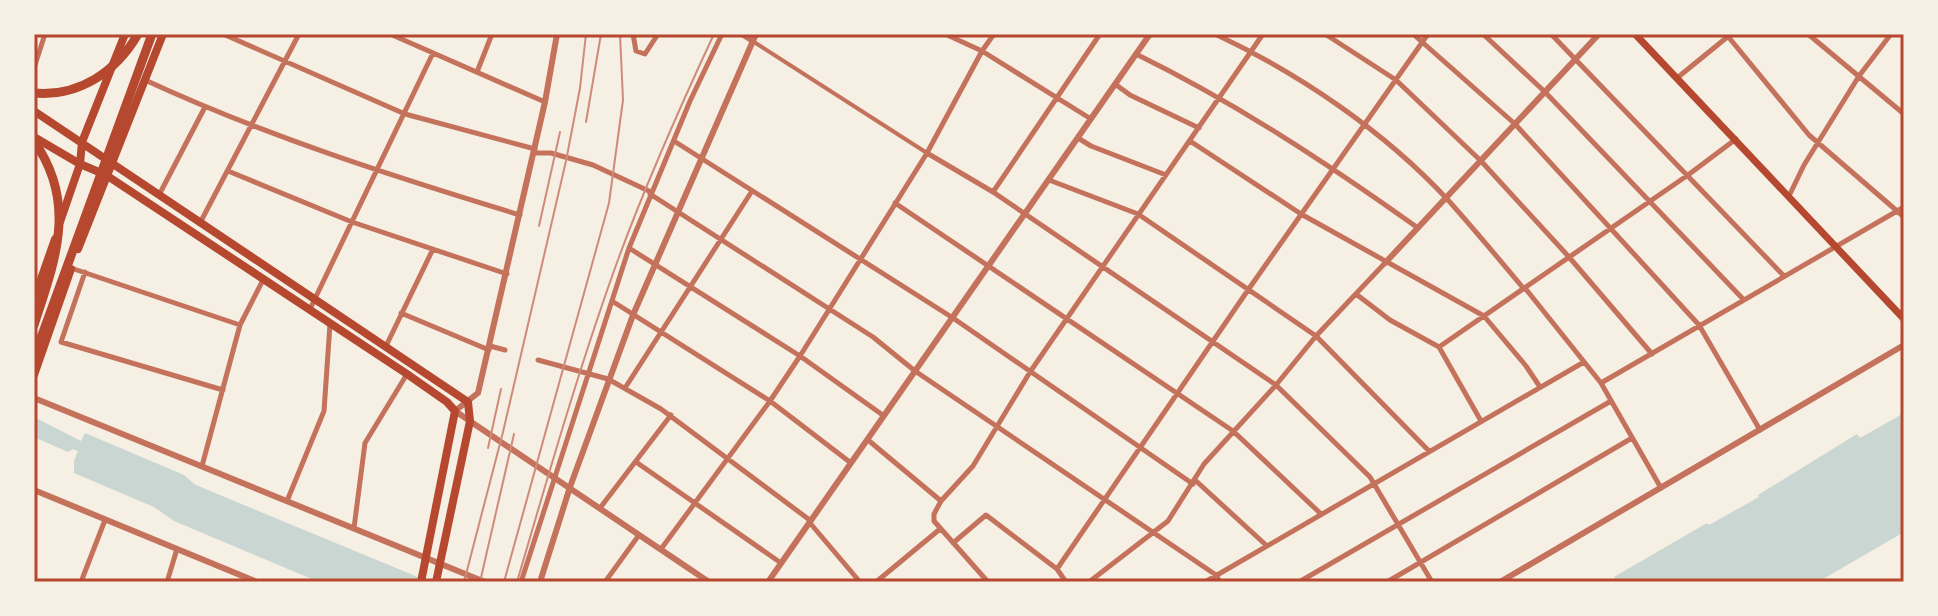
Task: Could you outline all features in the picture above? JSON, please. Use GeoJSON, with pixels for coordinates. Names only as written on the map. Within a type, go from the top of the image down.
{"type":"FeatureCollection","features":[{"type":"Feature","properties":{"kind":"highway"},"geometry":{"type":"LineString","coordinates":[[34,93],[62,92],[92,82],[119,60],[138,34]]}},
{"type":"Feature","properties":{"kind":"highway"},"geometry":{"type":"LineString","coordinates":[[34,357],[152,34]]}},
{"type":"Feature","properties":{"kind":"highway"},"geometry":{"type":"LineString","coordinates":[[34,139],[54,180],[60,227],[57,255],[34,325]]}},
{"type":"Feature","properties":{"kind":"main road"},"geometry":{"type":"LineString","coordinates":[[34,299],[80,164],[82,142],[125,34]]}},
{"type":"Feature","properties":{"kind":"main road"},"geometry":{"type":"LineString","coordinates":[[34,375],[110,163],[163,34]]}},
{"type":"Feature","properties":{"kind":"main road"},"geometry":{"type":"LineString","coordinates":[[1635,34],[1904,319]]}},
{"type":"Feature","properties":{"kind":"main road"},"geometry":{"type":"LineString","coordinates":[[34,111],[468,402],[470,421],[437,580]]}},
{"type":"Feature","properties":{"kind":"main road"},"geometry":{"type":"LineString","coordinates":[[34,139],[106,175],[407,374],[455,411],[422,578]]}},
{"type":"Feature","properties":{"kind":"street"},"geometry":{"type":"LineString","coordinates":[[34,68],[45,34]]}},
{"type":"Feature","properties":{"kind":"street"},"geometry":{"type":"LineString","coordinates":[[223,34],[405,114],[593,165],[650,193],[873,337],[915,371],[1216,575],[1220,582]]}},
{"type":"Feature","properties":{"kind":"street"},"geometry":{"type":"LineString","coordinates":[[199,223],[299,34]]}},
{"type":"Feature","properties":{"kind":"street"},"geometry":{"type":"LineString","coordinates":[[390,34],[545,102]]}},
{"type":"Feature","properties":{"kind":"street"},"geometry":{"type":"LineString","coordinates":[[477,72],[492,34]]}},
{"type":"Feature","properties":{"kind":"street"},"geometry":{"type":"LineString","coordinates":[[557,34],[545,102],[478,393],[455,411],[709,582]]}},
{"type":"Feature","properties":{"kind":"street"},"geometry":{"type":"LineString","coordinates":[[633,34],[636,51],[645,54],[658,34]]}},
{"type":"Feature","properties":{"kind":"street"},"geometry":{"type":"LineString","coordinates":[[521,582],[629,248],[650,193],[722,34]]}},
{"type":"Feature","properties":{"kind":"street"},"geometry":{"type":"LineString","coordinates":[[741,34],[754,38],[927,153],[993,192],[1276,385],[1374,483],[1432,582]]}},
{"type":"Feature","properties":{"kind":"street"},"geometry":{"type":"LineString","coordinates":[[945,34],[982,51],[1091,119]]}},
{"type":"Feature","properties":{"kind":"street"},"geometry":{"type":"LineString","coordinates":[[661,549],[800,356],[927,153],[994,34]]}},
{"type":"Feature","properties":{"kind":"street"},"geometry":{"type":"LineString","coordinates":[[993,192],[1100,34]]}},
{"type":"Feature","properties":{"kind":"street"},"geometry":{"type":"LineString","coordinates":[[768,582],[1150,34]]}},
{"type":"Feature","properties":{"kind":"street"},"geometry":{"type":"LineString","coordinates":[[1215,34],[1251,51],[1365,124],[1446,198],[1601,383],[1661,488]]}},
{"type":"Feature","properties":{"kind":"street"},"geometry":{"type":"LineString","coordinates":[[988,582],[940,529],[934,521],[934,514],[941,501],[973,466],[1030,372],[1263,34]]}},
{"type":"Feature","properties":{"kind":"street"},"geometry":{"type":"LineString","coordinates":[[1325,34],[1396,80],[1481,161],[1652,354]]}},
{"type":"Feature","properties":{"kind":"street"},"geometry":{"type":"LineString","coordinates":[[1413,34],[1515,124],[1699,325],[1760,430]]}},
{"type":"Feature","properties":{"kind":"street"},"geometry":{"type":"LineString","coordinates":[[1057,569],[1428,34]]}},
{"type":"Feature","properties":{"kind":"street"},"geometry":{"type":"LineString","coordinates":[[1483,34],[1545,92],[1743,299]]}},
{"type":"Feature","properties":{"kind":"street"},"geometry":{"type":"LineString","coordinates":[[1551,34],[1784,276]]}},
{"type":"Feature","properties":{"kind":"street"},"geometry":{"type":"LineString","coordinates":[[1089,582],[1168,521],[1204,464],[1316,336],[1599,34]]}},
{"type":"Feature","properties":{"kind":"street"},"geometry":{"type":"LineString","coordinates":[[1808,34],[1904,114]]}},
{"type":"Feature","properties":{"kind":"street"},"geometry":{"type":"LineString","coordinates":[[1789,196],[1804,165],[1859,76],[1891,34]]}},
{"type":"Feature","properties":{"kind":"street"},"geometry":{"type":"LineString","coordinates":[[1677,78],[1728,35],[1819,144],[1901,209],[1904,217]]}},
{"type":"Feature","properties":{"kind":"street"},"geometry":{"type":"LineString","coordinates":[[540,582],[570,487],[633,315],[754,38]]}},
{"type":"Feature","properties":{"kind":"street"},"geometry":{"type":"LineString","coordinates":[[310,309],[433,53]]}},
{"type":"Feature","properties":{"kind":"street"},"geometry":{"type":"LineString","coordinates":[[1136,54],[1220,97],[1334,168],[1418,228]]}},
{"type":"Feature","properties":{"kind":"street"},"geometry":{"type":"LineString","coordinates":[[143,79],[250,126],[376,171],[520,215]]}},
{"type":"Feature","properties":{"kind":"street"},"geometry":{"type":"LineString","coordinates":[[1115,84],[1130,95],[1199,128]]}},
{"type":"Feature","properties":{"kind":"street"},"geometry":{"type":"LineString","coordinates":[[158,196],[205,107]]}},
{"type":"Feature","properties":{"kind":"street"},"geometry":{"type":"LineString","coordinates":[[1078,138],[1166,175]]}},
{"type":"Feature","properties":{"kind":"street"},"geometry":{"type":"LineString","coordinates":[[1439,347],[1736,139]]}},
{"type":"Feature","properties":{"kind":"street"},"geometry":{"type":"LineString","coordinates":[[674,141],[953,318],[1194,482],[1267,546]]}},
{"type":"Feature","properties":{"kind":"street"},"geometry":{"type":"LineString","coordinates":[[1190,141],[1301,214],[1484,316],[1540,387]]}},
{"type":"Feature","properties":{"kind":"street"},"geometry":{"type":"LineString","coordinates":[[228,171],[352,222],[507,274]]}},
{"type":"Feature","properties":{"kind":"street"},"geometry":{"type":"LineString","coordinates":[[1049,180],[1138,214],[1316,336],[1429,451]]}},
{"type":"Feature","properties":{"kind":"street"},"geometry":{"type":"LineString","coordinates":[[625,388],[752,191]]}},
{"type":"Feature","properties":{"kind":"street"},"geometry":{"type":"LineString","coordinates":[[895,203],[1233,431],[1321,514]]}},
{"type":"Feature","properties":{"kind":"street"},"geometry":{"type":"LineString","coordinates":[[1601,383],[1901,209]]}},
{"type":"Feature","properties":{"kind":"street"},"geometry":{"type":"LineString","coordinates":[[629,248],[800,356],[884,416]]}},
{"type":"Feature","properties":{"kind":"street"},"geometry":{"type":"LineString","coordinates":[[386,346],[433,249]]}},
{"type":"Feature","properties":{"kind":"street"},"geometry":{"type":"LineString","coordinates":[[71,268],[240,325]]}},
{"type":"Feature","properties":{"kind":"street"},"geometry":{"type":"LineString","coordinates":[[85,272],[61,342],[223,390]]}},
{"type":"Feature","properties":{"kind":"street"},"geometry":{"type":"LineString","coordinates":[[202,466],[240,325],[263,280]]}},
{"type":"Feature","properties":{"kind":"street"},"geometry":{"type":"LineString","coordinates":[[1356,294],[1390,320],[1439,347],[1481,421]]}},
{"type":"Feature","properties":{"kind":"street"},"geometry":{"type":"LineString","coordinates":[[612,301],[770,401],[851,463]]}},
{"type":"Feature","properties":{"kind":"street"},"geometry":{"type":"LineString","coordinates":[[401,313],[490,348],[505,350]]}},
{"type":"Feature","properties":{"kind":"street"},"geometry":{"type":"LineString","coordinates":[[287,501],[324,411],[330,324]]}},
{"type":"Feature","properties":{"kind":"street"},"geometry":{"type":"LineString","coordinates":[[1500,582],[1904,345]]}},
{"type":"Feature","properties":{"kind":"street"},"geometry":{"type":"LineString","coordinates":[[538,360],[608,379],[671,415],[810,522],[860,582]]}},
{"type":"Feature","properties":{"kind":"street"},"geometry":{"type":"LineString","coordinates":[[1205,582],[1584,362]]}},
{"type":"Feature","properties":{"kind":"street"},"geometry":{"type":"LineString","coordinates":[[354,528],[365,443],[407,374]]}},
{"type":"Feature","properties":{"kind":"street"},"geometry":{"type":"LineString","coordinates":[[34,398],[485,582]]}},
{"type":"Feature","properties":{"kind":"street"},"geometry":{"type":"LineString","coordinates":[[1299,582],[1611,401]]}},
{"type":"Feature","properties":{"kind":"street"},"geometry":{"type":"LineString","coordinates":[[600,508],[671,415]]}},
{"type":"Feature","properties":{"kind":"street"},"geometry":{"type":"LineString","coordinates":[[1387,582],[1632,438]]}},
{"type":"Feature","properties":{"kind":"street"},"geometry":{"type":"LineString","coordinates":[[868,440],[941,501]]}},
{"type":"Feature","properties":{"kind":"street"},"geometry":{"type":"LineString","coordinates":[[636,462],[781,563]]}},
{"type":"Feature","properties":{"kind":"street"},"geometry":{"type":"LineString","coordinates":[[34,490],[257,582]]}},
{"type":"Feature","properties":{"kind":"street"},"geometry":{"type":"LineString","coordinates":[[953,543],[986,515],[1057,569],[1066,582]]}},
{"type":"Feature","properties":{"kind":"street"},"geometry":{"type":"LineString","coordinates":[[81,582],[105,520]]}},
{"type":"Feature","properties":{"kind":"street"},"geometry":{"type":"LineString","coordinates":[[876,582],[940,529]]}},
{"type":"Feature","properties":{"kind":"street"},"geometry":{"type":"LineString","coordinates":[[605,582],[639,535]]}},
{"type":"Feature","properties":{"kind":"street"},"geometry":{"type":"LineString","coordinates":[[167,582],[177,549]]}},
{"type":"Feature","properties":{"kind":"shaded area"},"geometry":{"type":"Polygon","coordinates":[[[1904,413],[1904,532],[1818,582],[1613,582],[1616,580],[1614,577],[1759,497],[1857,434],[1860,438],[1904,413]]]}},
{"type":"Feature","properties":{"kind":"shaded area"},"geometry":{"type":"Polygon","coordinates":[[[34,417],[81,441],[85,433],[184,475],[194,484],[430,582],[319,582],[174,521],[154,507],[74,473],[78,451],[73,449],[68,452],[34,437],[34,417]]]}},
{"type":"Feature","properties":{"kind":"railway"},"geometry":{"type":"LineString","coordinates":[[464,582],[503,432],[566,161],[580,88],[586,34]]}},
{"type":"Feature","properties":{"kind":"railway"},"geometry":{"type":"LineString","coordinates":[[586,122],[601,34]]}},
{"type":"Feature","properties":{"kind":"railway"},"geometry":{"type":"LineString","coordinates":[[504,582],[609,203],[623,100],[620,34]]}},
{"type":"Feature","properties":{"kind":"railway"},"geometry":{"type":"LineString","coordinates":[[517,582],[578,378],[619,257],[664,144],[714,34]]}},
{"type":"Feature","properties":{"kind":"railway"},"geometry":{"type":"LineString","coordinates":[[539,226],[560,132]]}},
{"type":"Feature","properties":{"kind":"railway"},"geometry":{"type":"LineString","coordinates":[[488,448],[501,389]]}},
{"type":"Feature","properties":{"kind":"railway"},"geometry":{"type":"LineString","coordinates":[[480,582],[514,434]]}}]}
